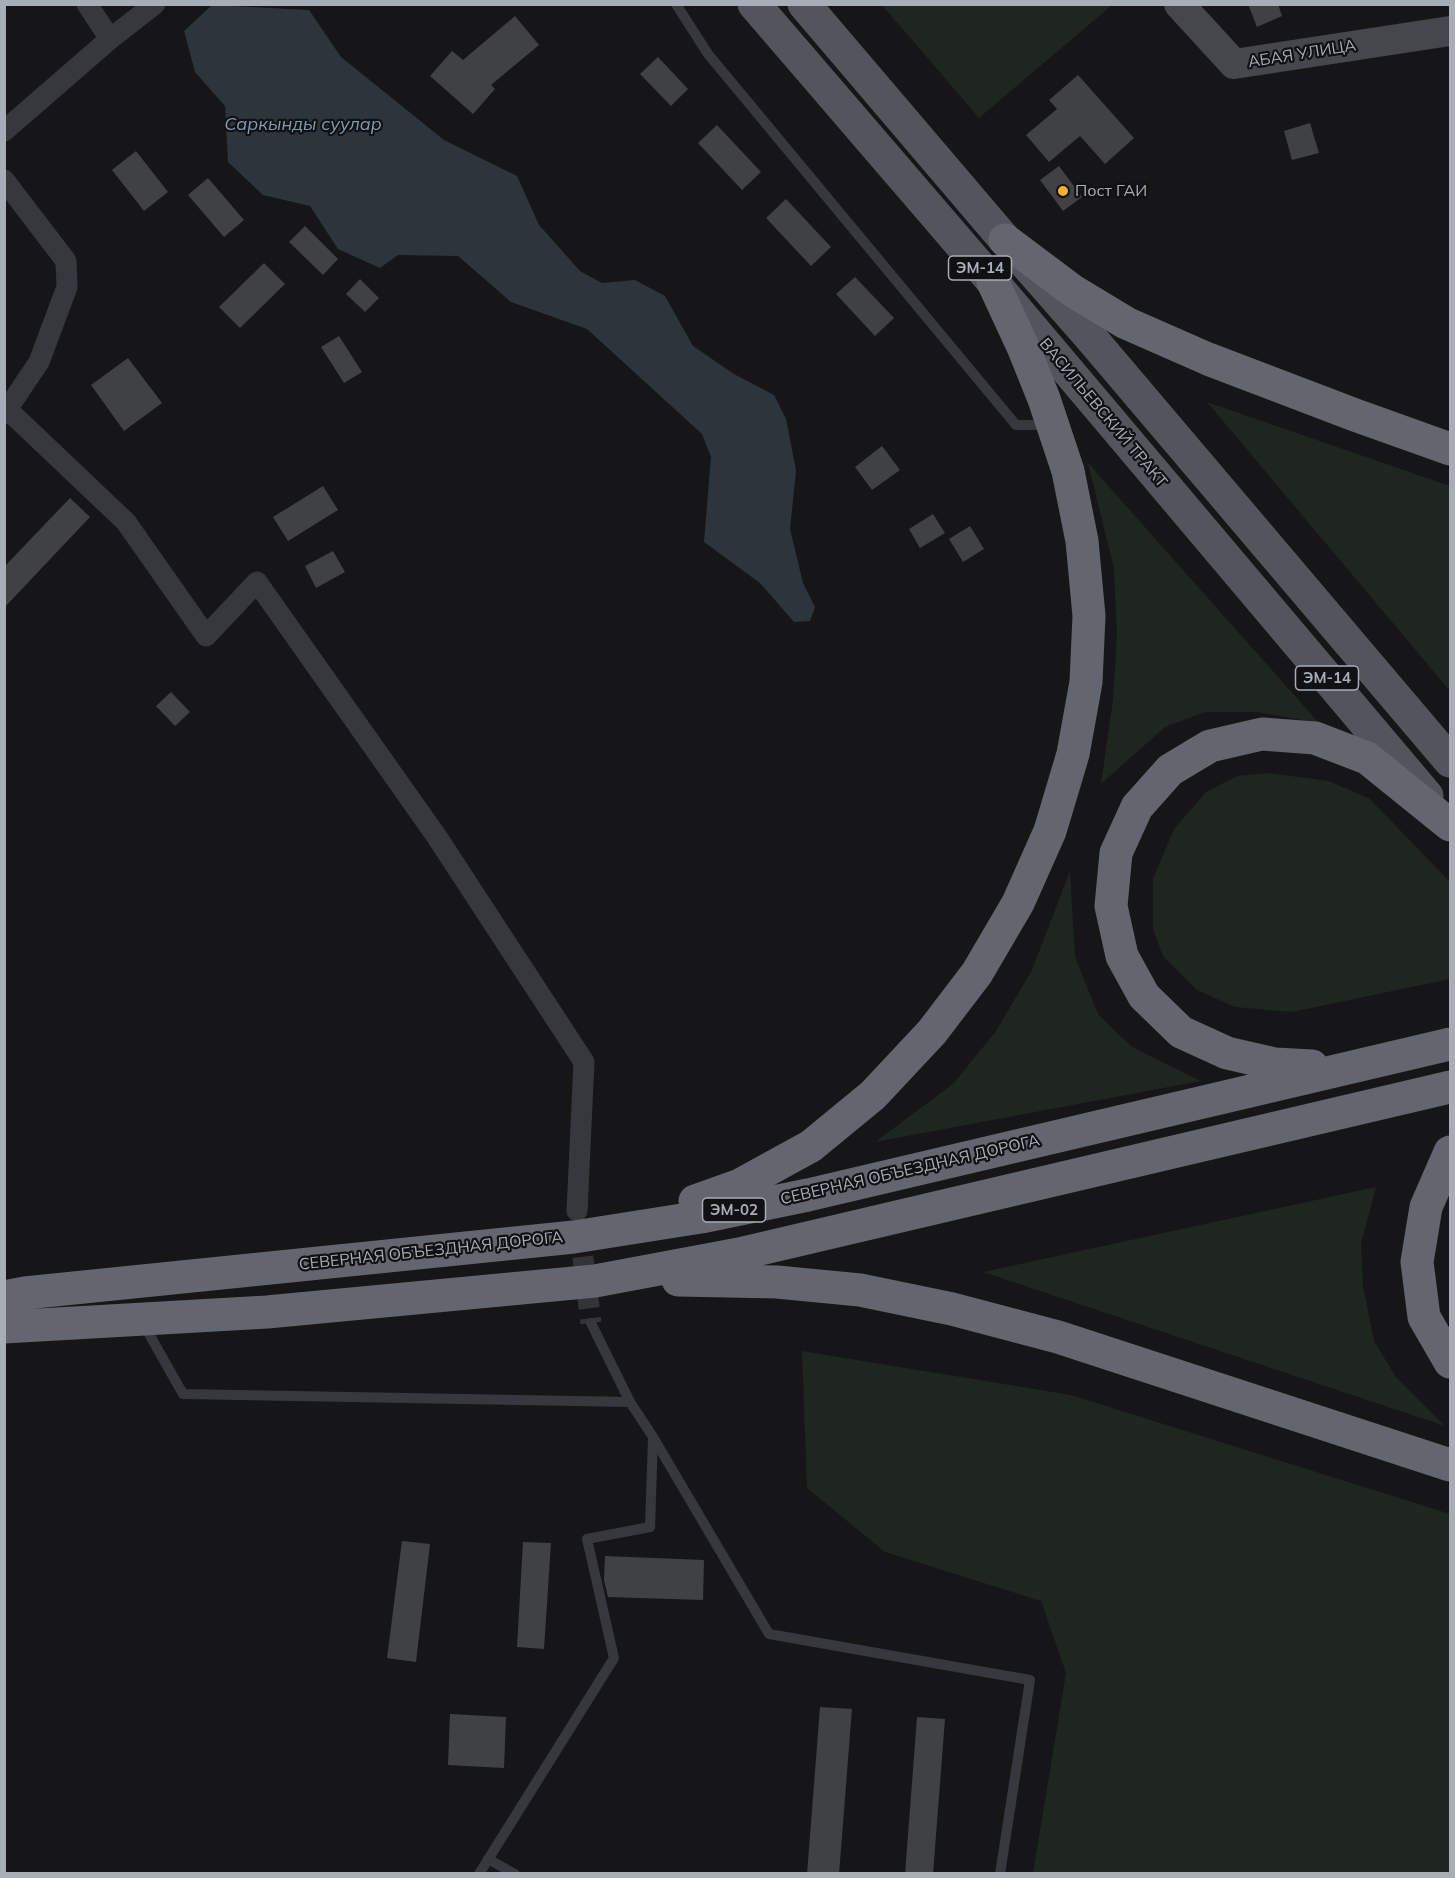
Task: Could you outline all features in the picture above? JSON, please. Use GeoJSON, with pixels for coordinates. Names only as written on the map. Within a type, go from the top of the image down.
{"type":"FeatureCollection","features":[{"type":"Feature","properties":{"kind":"highway"},"geometry":{"type":"LineString","coordinates":[[1005,240],[1073,291],[1126,323],[1208,359],[1450,449]]}},
{"type":"Feature","properties":{"kind":"highway"},"geometry":{"type":"LineString","coordinates":[[575,1224],[667,1211],[740,1185],[811,1146],[873,1095],[932,1032],[977,973],[1012,913],[1050,831],[1073,754],[1086,682],[1089,616],[1082,540],[1068,471],[1053,424],[1024,350],[993,282]]}},
{"type":"Feature","properties":{"kind":"highway"},"geometry":{"type":"LineString","coordinates":[[1380,1060],[1322,1067],[1275,1064],[1227,1053],[1181,1032],[1144,996],[1122,956],[1111,906],[1116,853],[1137,807],[1170,770],[1210,746],[1262,734],[1315,738],[1367,758],[1450,824]]}},
{"type":"Feature","properties":{"kind":"highway","name":"СЕВЕРНАЯ ОБЪЕЗДНАЯ ДОРОГА"},"geometry":{"type":"LineString","coordinates":[[4,1297],[575,1224],[701,1217],[808,1195],[1450,1044]]}},
{"type":"Feature","properties":{"kind":"highway"},"geometry":{"type":"LineString","coordinates":[[4,1327],[267,1312],[595,1281],[750,1252],[1450,1087]]}},
{"type":"Feature","properties":{"kind":"highway"},"geometry":{"type":"LineString","coordinates":[[1450,1152],[1426,1207],[1417,1262],[1424,1317],[1450,1362]]}},
{"type":"Feature","properties":{"kind":"highway"},"geometry":{"type":"LineString","coordinates":[[595,1281],[777,1282],[860,1290],[952,1309],[1058,1337],[1450,1465]]}},
{"type":"Feature","properties":{"kind":"main road","name":"ВАСИЛЬЕВСКИЙ ТРАКТ"},"geometry":{"type":"LineString","coordinates":[[754,4],[993,282],[1450,824]]}},
{"type":"Feature","properties":{"kind":"main road","name":"ЭМ-14"},"geometry":{"type":"LineString","coordinates":[[804,4],[1450,761]]}},
{"type":"Feature","properties":{"kind":"main road"},"geometry":{"type":"LineString","coordinates":[[1062,365],[1091,338]]}},
{"type":"Feature","properties":{"kind":"street"},"geometry":{"type":"LineString","coordinates":[[87,4],[110,39]]}},
{"type":"Feature","properties":{"kind":"street"},"geometry":{"type":"LineString","coordinates":[[4,131],[110,39],[155,4]]}},
{"type":"Feature","properties":{"kind":"street","name":"АБАЯ УЛИЦА"},"geometry":{"type":"LineString","coordinates":[[1179,4],[1234,64],[1450,32]]}},
{"type":"Feature","properties":{"kind":"street"},"geometry":{"type":"LineString","coordinates":[[4,180],[66,261],[67,287],[39,362],[6,412],[126,522],[206,636],[257,582],[437,837],[584,1062],[575,1224]]}},
{"type":"Feature","properties":{"kind":"lane"},"geometry":{"type":"LineString","coordinates":[[676,4],[715,63],[1016,425],[1053,424]]}},
{"type":"Feature","properties":{"kind":"lane"},"geometry":{"type":"LineString","coordinates":[[141,1319],[183,1394],[630,1402]]}},
{"type":"Feature","properties":{"kind":"lane"},"geometry":{"type":"LineString","coordinates":[[591,1323],[630,1402],[769,1634],[1030,1680],[1000,1874]]}},
{"type":"Feature","properties":{"kind":"lane"},"geometry":{"type":"LineString","coordinates":[[479,1874],[614,1659],[587,1539],[650,1527],[653,1437]]}},
{"type":"Feature","properties":{"kind":"lane"},"geometry":{"type":"LineString","coordinates":[[488,1859],[515,1874]]}},
{"type":"Feature","properties":{"kind":"shaded area"},"geometry":{"type":"Polygon","coordinates":[[[882,5],[1112,5],[979,118],[882,5]]]}},
{"type":"Feature","properties":{"kind":"shaded area"},"geometry":{"type":"Polygon","coordinates":[[[1207,402],[1450,486],[1450,691],[1207,402]]]}},
{"type":"Feature","properties":{"kind":"shaded area"},"geometry":{"type":"Polygon","coordinates":[[[1088,463],[1319,723],[1257,712],[1205,712],[1165,727],[1101,784],[1113,700],[1117,635],[1114,569],[1088,463]]]}},
{"type":"Feature","properties":{"kind":"shaded area"},"geometry":{"type":"Polygon","coordinates":[[[1268,773],[1329,781],[1370,799],[1450,882],[1450,979],[1292,1012],[1235,1007],[1197,990],[1163,956],[1153,929],[1153,879],[1174,829],[1206,792],[1237,776],[1268,773]]]}},
{"type":"Feature","properties":{"kind":"shaded area"},"geometry":{"type":"Polygon","coordinates":[[[1070,871],[1075,957],[1098,1014],[1132,1047],[1201,1081],[875,1142],[953,1084],[996,1031],[1032,970],[1070,871]]]}},
{"type":"Feature","properties":{"kind":"shaded area"},"geometry":{"type":"Polygon","coordinates":[[[1376,1187],[1361,1244],[1363,1286],[1374,1341],[1396,1377],[1445,1426],[983,1272],[1376,1187]]]}},
{"type":"Feature","properties":{"kind":"shaded area"},"geometry":{"type":"Polygon","coordinates":[[[802,1351],[1071,1395],[1450,1514],[1450,1873],[1033,1873],[1066,1673],[1041,1601],[885,1552],[807,1488],[802,1351]]]}},
{"type":"Feature","properties":{"kind":"water","name":"Саркынды суулар"},"geometry":{"type":"Polygon","coordinates":[[[212,5],[309,10],[341,57],[444,140],[517,176],[539,225],[580,271],[602,283],[635,280],[665,296],[693,346],[734,374],[774,395],[786,419],[796,470],[790,529],[803,583],[815,607],[810,621],[794,622],[760,583],[704,542],[711,457],[702,434],[587,329],[511,302],[458,256],[398,255],[380,268],[338,249],[310,206],[263,195],[228,162],[225,106],[195,72],[184,31],[212,5]]]}},
{"type":"Feature","properties":{"kind":"building"},"geometry":{"type":"Polygon","coordinates":[[[1248,4],[1278,4],[1282,16],[1257,27],[1248,4]]]}},
{"type":"Feature","properties":{"kind":"building"},"geometry":{"type":"Polygon","coordinates":[[[515,16],[539,45],[491,85],[495,89],[473,114],[430,76],[452,51],[463,60],[515,16]]]}},
{"type":"Feature","properties":{"kind":"building"},"geometry":{"type":"Polygon","coordinates":[[[658,57],[688,89],[671,106],[640,74],[658,57]]]}},
{"type":"Feature","properties":{"kind":"building"},"geometry":{"type":"Polygon","coordinates":[[[1078,75],[1134,138],[1105,164],[1080,136],[1049,162],[1026,135],[1057,109],[1049,100],[1078,75]]]}},
{"type":"Feature","properties":{"kind":"building"},"geometry":{"type":"Polygon","coordinates":[[[1310,123],[1319,153],[1292,160],[1284,131],[1310,123]]]}},
{"type":"Feature","properties":{"kind":"building"},"geometry":{"type":"Polygon","coordinates":[[[717,125],[761,172],[742,190],[698,143],[717,125]]]}},
{"type":"Feature","properties":{"kind":"building"},"geometry":{"type":"Polygon","coordinates":[[[136,151],[168,192],[144,211],[112,170],[136,151]]]}},
{"type":"Feature","properties":{"kind":"building"},"geometry":{"type":"Polygon","coordinates":[[[1059,166],[1082,197],[1063,211],[1040,180],[1059,166]]]}},
{"type":"Feature","properties":{"kind":"building"},"geometry":{"type":"Polygon","coordinates":[[[208,178],[244,220],[224,237],[188,195],[208,178]]]}},
{"type":"Feature","properties":{"kind":"building"},"geometry":{"type":"Polygon","coordinates":[[[786,199],[831,247],[811,266],[766,218],[786,199]]]}},
{"type":"Feature","properties":{"kind":"building"},"geometry":{"type":"Polygon","coordinates":[[[305,226],[338,259],[323,275],[289,242],[305,226]]]}},
{"type":"Feature","properties":{"kind":"building"},"geometry":{"type":"Polygon","coordinates":[[[264,263],[285,284],[240,328],[219,307],[264,263]]]}},
{"type":"Feature","properties":{"kind":"building"},"geometry":{"type":"Polygon","coordinates":[[[855,277],[894,318],[875,336],[836,294],[855,277]]]}},
{"type":"Feature","properties":{"kind":"building"},"geometry":{"type":"Polygon","coordinates":[[[360,279],[379,298],[365,312],[346,294],[360,279]]]}},
{"type":"Feature","properties":{"kind":"building"},"geometry":{"type":"Polygon","coordinates":[[[339,336],[362,372],[344,383],[321,347],[339,336]]]}},
{"type":"Feature","properties":{"kind":"building"},"geometry":{"type":"Polygon","coordinates":[[[128,358],[162,403],[124,431],[91,385],[128,358]]]}},
{"type":"Feature","properties":{"kind":"building"},"geometry":{"type":"Polygon","coordinates":[[[882,446],[900,470],[872,490],[855,467],[882,446]]]}},
{"type":"Feature","properties":{"kind":"building"},"geometry":{"type":"Polygon","coordinates":[[[323,486],[338,510],[288,541],[273,517],[323,486]]]}},
{"type":"Feature","properties":{"kind":"building"},"geometry":{"type":"Polygon","coordinates":[[[70,498],[90,517],[4,608],[4,567],[70,498]]]}},
{"type":"Feature","properties":{"kind":"building"},"geometry":{"type":"Polygon","coordinates":[[[933,514],[945,533],[920,548],[909,529],[933,514]]]}},
{"type":"Feature","properties":{"kind":"building"},"geometry":{"type":"Polygon","coordinates":[[[970,526],[984,549],[963,562],[949,539],[970,526]]]}},
{"type":"Feature","properties":{"kind":"building"},"geometry":{"type":"Polygon","coordinates":[[[333,551],[345,572],[316,588],[305,566],[333,551]]]}},
{"type":"Feature","properties":{"kind":"building"},"geometry":{"type":"Polygon","coordinates":[[[171,692],[190,712],[175,726],[156,706],[171,692]]]}},
{"type":"Feature","properties":{"kind":"building"},"geometry":{"type":"Polygon","coordinates":[[[402,1541],[430,1544],[416,1662],[387,1658],[402,1541]]]}},
{"type":"Feature","properties":{"kind":"building"},"geometry":{"type":"Polygon","coordinates":[[[523,1542],[551,1543],[544,1649],[517,1647],[523,1542]]]}},
{"type":"Feature","properties":{"kind":"building"},"geometry":{"type":"Polygon","coordinates":[[[605,1556],[704,1560],[703,1600],[608,1597],[604,1580],[605,1556]]]}},
{"type":"Feature","properties":{"kind":"building"},"geometry":{"type":"Polygon","coordinates":[[[820,1707],[852,1709],[839,1874],[807,1874],[820,1707]]]}},
{"type":"Feature","properties":{"kind":"building"},"geometry":{"type":"Polygon","coordinates":[[[450,1714],[506,1717],[504,1768],[448,1765],[450,1714]]]}},
{"type":"Feature","properties":{"kind":"building"},"geometry":{"type":"Polygon","coordinates":[[[917,1717],[945,1719],[933,1874],[905,1874],[917,1717]]]}},
{"type":"Feature","properties":{"kind":"tunnel"},"geometry":{"type":"LineString","coordinates":[[579,1226],[591,1323]]}},
{"type":"Feature","properties":{"kind":"place","name":"Пост ГАИ"},"geometry":{"type":"Point","coordinates":[1063,191]}}]}
